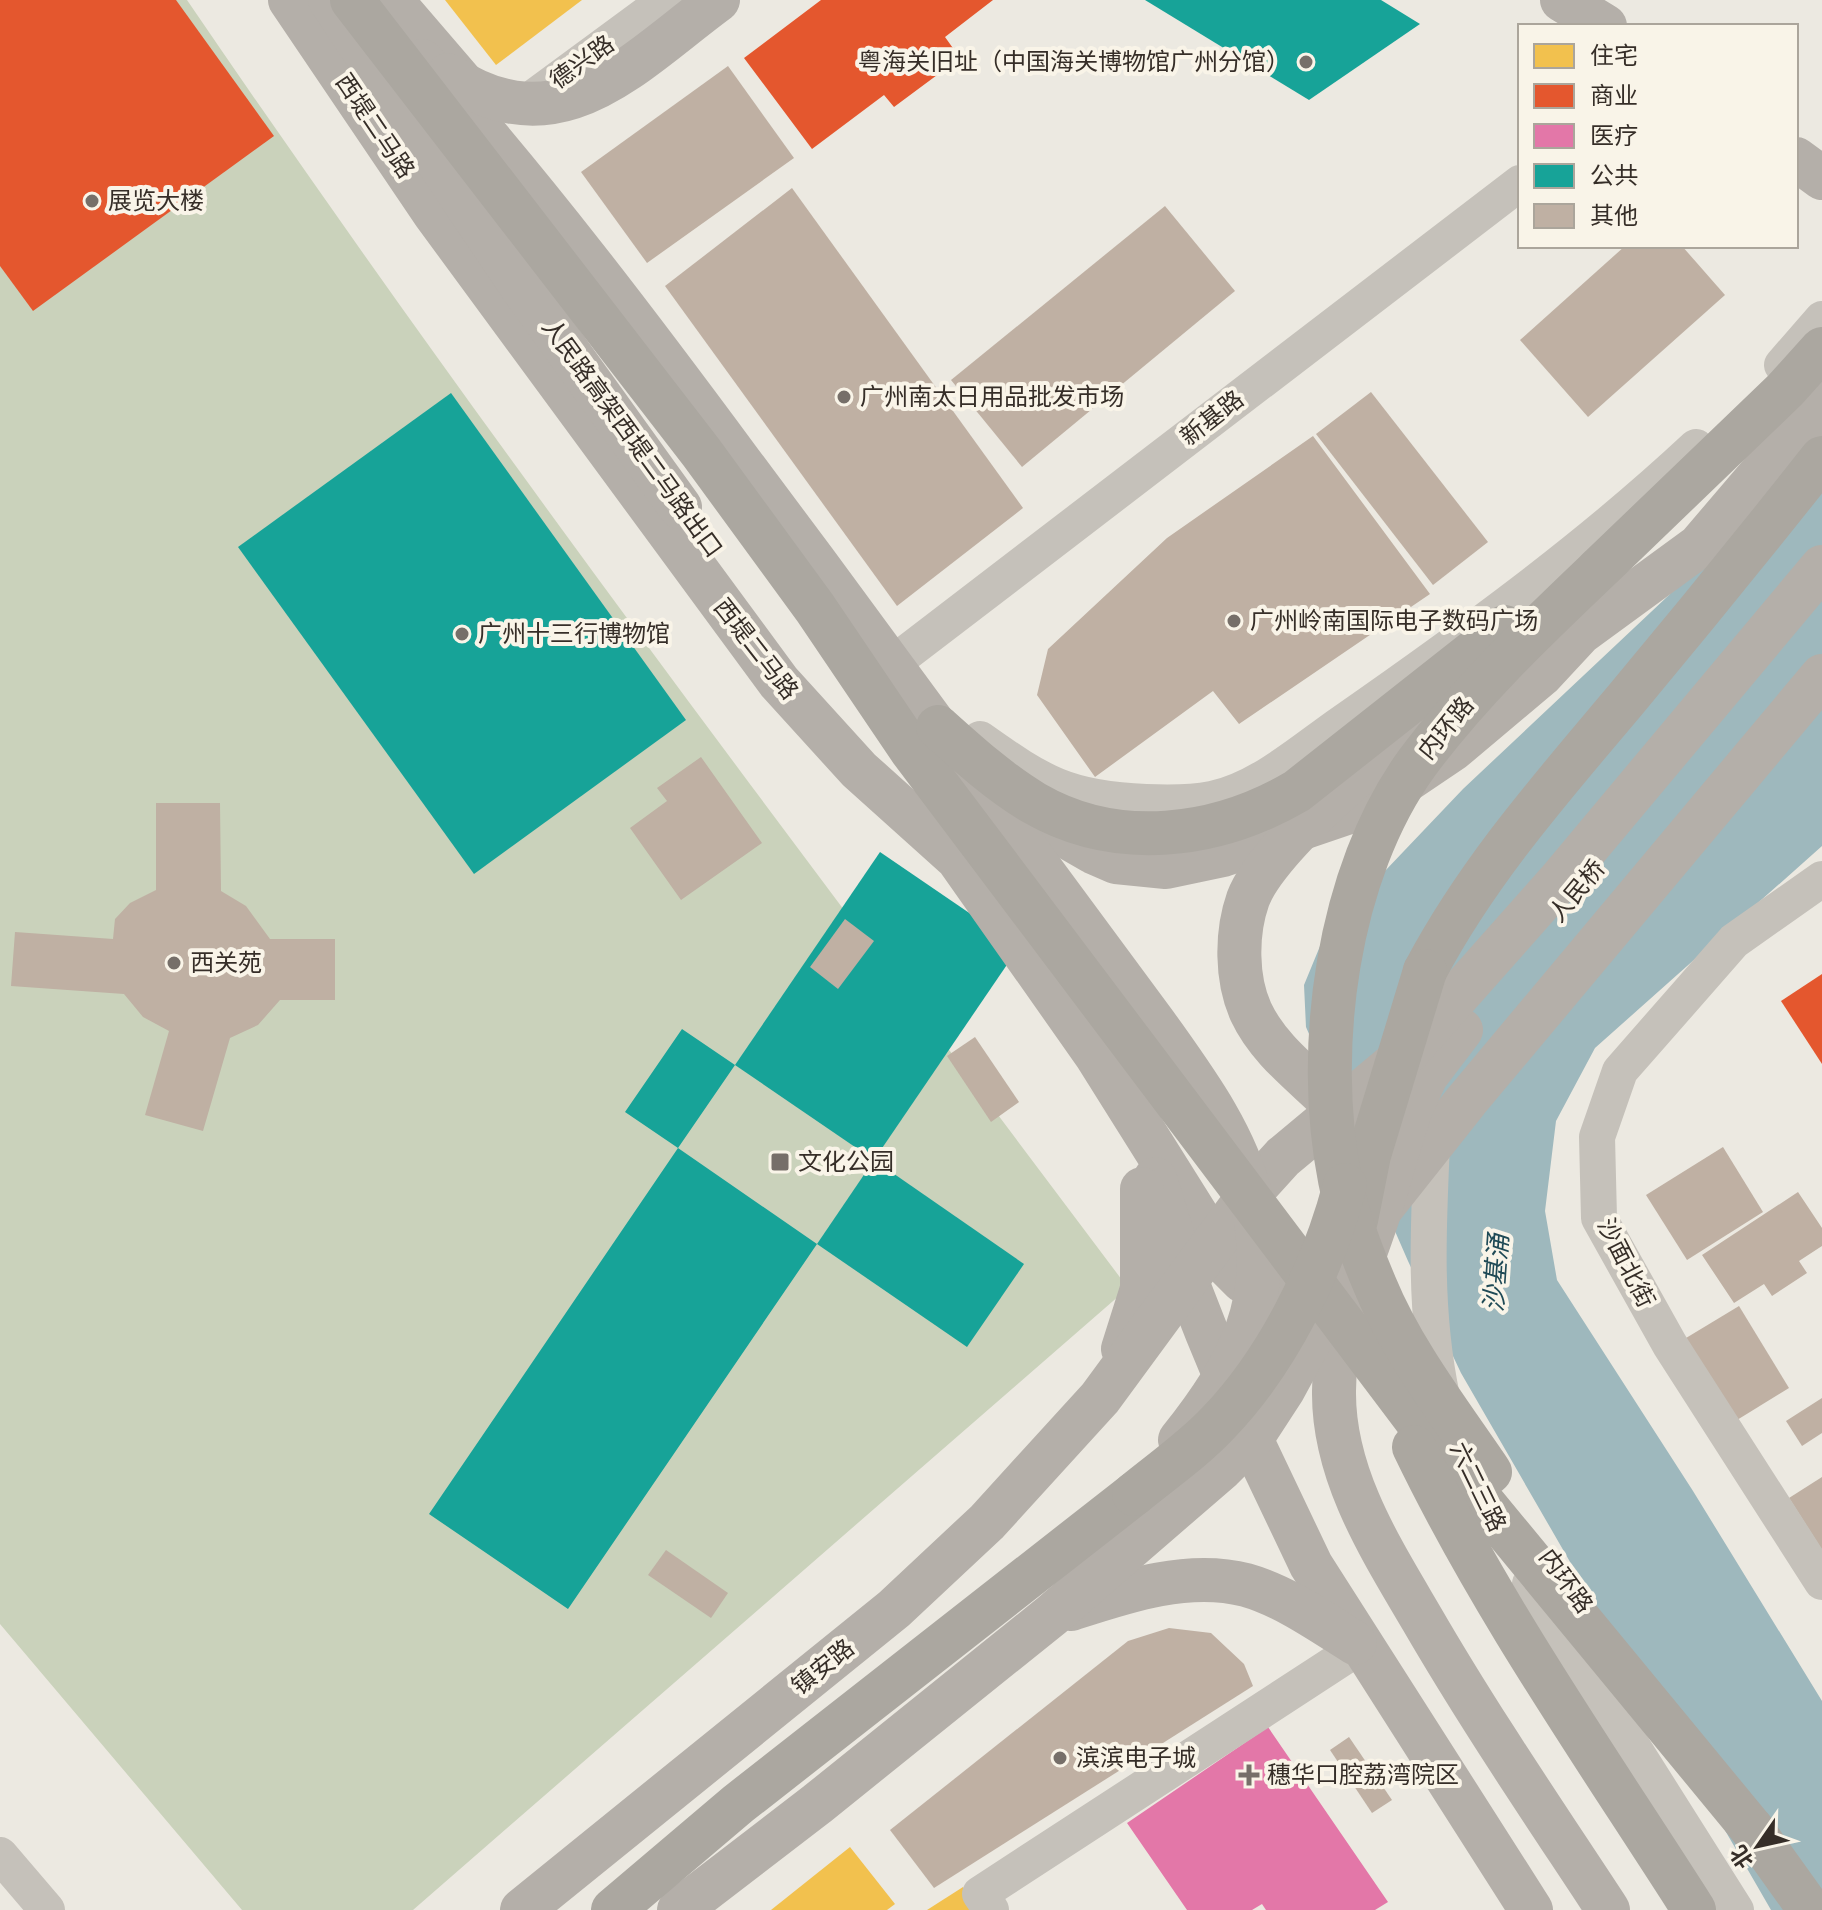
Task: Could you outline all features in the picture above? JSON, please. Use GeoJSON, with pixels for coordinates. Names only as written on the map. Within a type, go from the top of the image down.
{"type":"FeatureCollection","features":[{"type":"Feature","properties":{"kind":"highway"},"geometry":{"type":"LineString","coordinates":[[352,0],[710,463],[815,608],[911,750],[1429,1437],[1752,1829]]}},
{"type":"Feature","properties":{"kind":"highway","name":"内环路"},"geometry":{"type":"LineString","coordinates":[[1810,1910],[1548,1557],[1394,1323],[1376,1288],[1340,1182],[1330,1088],[1333,1016],[1346,928],[1371,850],[1415,766],[1484,682],[1526,637],[1727,446],[1822,349]]}},
{"type":"Feature","properties":{"kind":"highway"},"geometry":{"type":"LineString","coordinates":[[947,724],[970,756],[1034,803],[1100,828],[1135,833],[1175,833],[1248,817],[1297,791],[1342,758],[1727,446]]}},
{"type":"Feature","properties":{"kind":"highway"},"geometry":{"type":"LineString","coordinates":[[613,1910],[832,1730],[1134,1494],[1219,1423],[1261,1371],[1278,1343],[1337,1217],[1373,1078],[1384,1048],[1450,923],[1515,830],[1725,581],[1822,458]]}},
{"type":"Feature","properties":{"kind":"highway"},"geometry":{"type":"LineString","coordinates":[[1425,971],[1369,1155],[1356,1212],[1356,1268],[1366,1322],[1414,1447],[1462,1541],[1694,1910]]}},
{"type":"Feature","properties":{"kind":"main road","name":"西堤二马路"},"geometry":{"type":"LineString","coordinates":[[290,0],[443,226],[779,682],[880,791],[958,859],[1058,1000],[1137,1119]]}},
{"type":"Feature","properties":{"kind":"main road","name":"人民路高架西堤二马路出口"},"geometry":{"type":"LineString","coordinates":[[330,0],[521,286],[680,507],[958,859]]}},
{"type":"Feature","properties":{"kind":"main road"},"geometry":{"type":"LineString","coordinates":[[384,10],[450,77],[499,102],[555,105],[589,93],[718,0]]}},
{"type":"Feature","properties":{"kind":"main road"},"geometry":{"type":"LineString","coordinates":[[1562,0],[1602,24]]}},
{"type":"Feature","properties":{"kind":"main road"},"geometry":{"type":"LineString","coordinates":[[384,10],[497,123],[606,259],[905,654],[947,724],[1033,812],[1053,829],[1116,862],[1166,867],[1197,862],[1303,826]]}},
{"type":"Feature","properties":{"kind":"main road"},"geometry":{"type":"LineString","coordinates":[[384,10],[527,181],[947,724],[1196,1083],[1232,1142],[1252,1202],[1260,1267],[1257,1302],[1249,1331],[1233,1366],[1208,1405],[1134,1494]]}},
{"type":"Feature","properties":{"kind":"main road"},"geometry":{"type":"LineString","coordinates":[[320,44],[506,225],[804,623],[881,734],[958,859]]}},
{"type":"Feature","properties":{"kind":"main road"},"geometry":{"type":"LineString","coordinates":[[497,123],[506,225]]}},
{"type":"Feature","properties":{"kind":"main road"},"geometry":{"type":"LineString","coordinates":[[1798,160],[1822,178]]}},
{"type":"Feature","properties":{"kind":"main road"},"geometry":{"type":"LineString","coordinates":[[1341,1112],[1274,1046],[1251,1013],[1241,975],[1240,938],[1248,899],[1263,871],[1303,826],[1442,706],[1523,657],[1580,633],[1699,546],[1768,470],[1822,402]]}},
{"type":"Feature","properties":{"kind":"main road","name":"人民桥"},"geometry":{"type":"LineString","coordinates":[[1100,1398],[1187,1282],[1222,1255],[1252,1191],[1283,1157],[1390,1071],[1560,880],[1822,567]]}},
{"type":"Feature","properties":{"kind":"main road","name":"人民桥"},"geometry":{"type":"LineString","coordinates":[[1379,1211],[1416,1151],[1426,1076],[1463,1026],[1822,597]]}},
{"type":"Feature","properties":{"kind":"main road"},"geometry":{"type":"LineString","coordinates":[[1416,1151],[1822,676]]}},
{"type":"Feature","properties":{"kind":"main road"},"geometry":{"type":"LineString","coordinates":[[1137,1119],[1222,1255],[1243,1281],[1267,1291],[1280,1289],[1318,1268],[1379,1211]]}},
{"type":"Feature","properties":{"kind":"main road"},"geometry":{"type":"LineString","coordinates":[[1137,1119],[1187,1282],[1251,1439]]}},
{"type":"Feature","properties":{"kind":"main road"},"geometry":{"type":"LineString","coordinates":[[1100,1398],[1129,1334],[1142,1289],[1145,1246],[1137,1119]]}},
{"type":"Feature","properties":{"kind":"main road"},"geometry":{"type":"LineString","coordinates":[[679,1910],[817,1804],[1052,1615],[1251,1439],[1283,1390],[1379,1211]]}},
{"type":"Feature","properties":{"kind":"main road"},"geometry":{"type":"LineString","coordinates":[[1379,1211],[1348,1295],[1338,1336],[1334,1391],[1337,1436],[1347,1476],[1368,1522],[1480,1714],[1608,1910]]}},
{"type":"Feature","properties":{"kind":"main road"},"geometry":{"type":"LineString","coordinates":[[1222,1255],[1221,1366],[1251,1439],[1311,1565],[1531,1910]]}},
{"type":"Feature","properties":{"kind":"main road","name":"镇安路"},"geometry":{"type":"LineString","coordinates":[[522,1910],[941,1568],[1040,1466],[1100,1398]]}},
{"type":"Feature","properties":{"kind":"main road"},"geometry":{"type":"LineString","coordinates":[[1052,1615],[1154,1585],[1217,1581],[1246,1585],[1271,1595],[1361,1646]]}},
{"type":"Feature","properties":{"kind":"main road"},"geometry":{"type":"LineString","coordinates":[[1426,1747],[1480,1714]]}},
{"type":"Feature","properties":{"kind":"street","name":"德兴路"},"geometry":{"type":"LineString","coordinates":[[497,123],[666,0]]}},
{"type":"Feature","properties":{"kind":"street","name":"新基路"},"geometry":{"type":"LineString","coordinates":[[905,654],[1518,185]]}},
{"type":"Feature","properties":{"kind":"street"},"geometry":{"type":"LineString","coordinates":[[947,724],[1023,769],[1088,799],[1190,802],[1214,799],[1243,788],[1372,702],[1578,546],[1671,470],[1763,385],[1822,319]]}},
{"type":"Feature","properties":{"kind":"street","name":"沙面北街"},"geometry":{"type":"LineString","coordinates":[[1822,879],[1734,941],[1620,1071],[1597,1137],[1599,1218],[1670,1345],[1822,1582]]}},
{"type":"Feature","properties":{"kind":"street","name":"六二三路"},"geometry":{"type":"LineString","coordinates":[[1416,1151],[1428,1319],[1435,1364],[1457,1449],[1491,1518],[1736,1910]]}},
{"type":"Feature","properties":{"kind":"street"},"geometry":{"type":"LineString","coordinates":[[991,1910],[980,1894],[1361,1646]]}},
{"type":"Feature","properties":{"kind":"street"},"geometry":{"type":"LineString","coordinates":[[0,1855],[47,1910]]}},
{"type":"Feature","properties":{"kind":"green space","name":"文化公园"},"geometry":{"type":"Polygon","coordinates":[[[0,0],[187,0],[415,327],[532,488],[1128,1288],[413,1910],[242,1910],[0,1624],[0,0]]]}},
{"type":"Feature","properties":{"kind":"water","name":"沙基涌"},"geometry":{"type":"Polygon","coordinates":[[[1822,431],[1822,846],[1595,1048],[1556,1121],[1545,1211],[1557,1280],[1693,1491],[1822,1701],[1822,1910],[1771,1910],[1461,1373],[1408,1261],[1306,1027],[1304,985],[1325,934],[1463,789],[1736,532],[1822,431]]]}},
{"type":"Feature","properties":{"kind":"building: 住宅"},"geometry":{"type":"Polygon","coordinates":[[[445,0],[582,0],[496,65],[445,0]]]}},
{"type":"Feature","properties":{"kind":"building: 住宅"},"geometry":{"type":"Polygon","coordinates":[[[850,1847],[895,1904],[887,1910],[771,1910],[850,1847]]]}},
{"type":"Feature","properties":{"kind":"building: 住宅"},"geometry":{"type":"Polygon","coordinates":[[[963,1887],[978,1910],[927,1910],[963,1887]]]}},
{"type":"Feature","properties":{"kind":"building: 商业","name":"展览大楼"},"geometry":{"type":"Polygon","coordinates":[[[0,0],[176,0],[274,136],[33,311],[0,266],[0,0]]]}},
{"type":"Feature","properties":{"kind":"building: 商业"},"geometry":{"type":"Polygon","coordinates":[[[821,0],[993,0],[945,37],[960,58],[894,107],[884,95],[812,149],[744,58],[821,0]]]}},
{"type":"Feature","properties":{"kind":"building: 商业"},"geometry":{"type":"Polygon","coordinates":[[[1822,974],[1822,1064],[1781,1001],[1822,974]]]}},
{"type":"Feature","properties":{"kind":"building: 医疗","name":"穗华口腔荔湾院区"},"geometry":{"type":"Polygon","coordinates":[[[1268,1727],[1388,1902],[1375,1910],[1266,1910],[1262,1904],[1252,1910],[1187,1910],[1127,1823],[1268,1727]]]}},
{"type":"Feature","properties":{"kind":"building: 公共","name":"粤海关旧址（中国海关博物馆广州分馆）"},"geometry":{"type":"Polygon","coordinates":[[[1145,0],[1381,0],[1420,24],[1309,100],[1145,0]]]}},
{"type":"Feature","properties":{"kind":"building: 公共","name":"广州十三行博物馆"},"geometry":{"type":"Polygon","coordinates":[[[451,393],[686,720],[474,874],[238,547],[451,393]]]}},
{"type":"Feature","properties":{"kind":"building: 公共","name":"文化公园"},"geometry":{"type":"Polygon","coordinates":[[[880,852],[1019,947],[874,1160],[735,1065],[880,852]]]}},
{"type":"Feature","properties":{"kind":"building: 公共"},"geometry":{"type":"Polygon","coordinates":[[[682,1029],[735,1065],[678,1148],[625,1112],[682,1029]]]}},
{"type":"Feature","properties":{"kind":"building: 公共","name":"文化公园"},"geometry":{"type":"Polygon","coordinates":[[[678,1148],[817,1244],[568,1609],[429,1514],[678,1148]]]}},
{"type":"Feature","properties":{"kind":"building: 公共","name":"文化公园"},"geometry":{"type":"Polygon","coordinates":[[[874,1160],[1024,1264],[967,1347],[817,1244],[874,1160]]]}},
{"type":"Feature","properties":{"kind":"building: 其他"},"geometry":{"type":"Polygon","coordinates":[[[728,66],[794,158],[647,263],[581,172],[728,66]]]}},
{"type":"Feature","properties":{"kind":"building: 其他","name":"广州南太日用品批发市场"},"geometry":{"type":"Polygon","coordinates":[[[792,188],[1023,508],[897,606],[665,286],[792,188]]]}},
{"type":"Feature","properties":{"kind":"building: 其他"},"geometry":{"type":"Polygon","coordinates":[[[1165,206],[1235,291],[1022,467],[951,380],[1165,206]]]}},
{"type":"Feature","properties":{"kind":"building: 其他"},"geometry":{"type":"Polygon","coordinates":[[[1623,248],[1684,248],[1725,295],[1588,417],[1520,340],[1623,248]]]}},
{"type":"Feature","properties":{"kind":"building: 其他"},"geometry":{"type":"Polygon","coordinates":[[[1371,392],[1488,542],[1433,585],[1316,434],[1371,392]]]}},
{"type":"Feature","properties":{"kind":"building: 其他","name":"广州岭南国际电子数码广场"},"geometry":{"type":"Polygon","coordinates":[[[1313,436],[1430,594],[1239,724],[1213,691],[1095,777],[1037,695],[1048,649],[1167,538],[1313,436]]]}},
{"type":"Feature","properties":{"kind":"building: 其他"},"geometry":{"type":"Polygon","coordinates":[[[701,757],[762,843],[681,900],[630,828],[667,801],[657,788],[701,757]]]}},
{"type":"Feature","properties":{"kind":"building: 其他","name":"西关苑"},"geometry":{"type":"Polygon","coordinates":[[[156,803],[220,803],[221,891],[246,906],[270,939],[335,939],[335,1000],[280,1000],[258,1025],[230,1038],[203,1131],[145,1115],[169,1031],[143,1017],[124,994],[11,986],[15,932],[113,939],[115,919],[130,903],[156,890],[156,803]]]}},
{"type":"Feature","properties":{"kind":"building: 其他"},"geometry":{"type":"Polygon","coordinates":[[[845,919],[874,941],[838,989],[810,967],[845,919]]]}},
{"type":"Feature","properties":{"kind":"building: 其他"},"geometry":{"type":"Polygon","coordinates":[[[975,1037],[1019,1102],[991,1122],[947,1056],[975,1037]]]}},
{"type":"Feature","properties":{"kind":"building: 其他"},"geometry":{"type":"Polygon","coordinates":[[[1723,1147],[1763,1212],[1687,1260],[1646,1195],[1723,1147]]]}},
{"type":"Feature","properties":{"kind":"building: 其他"},"geometry":{"type":"Polygon","coordinates":[[[1798,1192],[1822,1228],[1822,1246],[1799,1261],[1807,1273],[1772,1296],[1764,1284],[1734,1303],[1702,1255],[1798,1192]]]}},
{"type":"Feature","properties":{"kind":"building: 其他"},"geometry":{"type":"Polygon","coordinates":[[[1739,1306],[1789,1388],[1737,1420],[1686,1338],[1739,1306]]]}},
{"type":"Feature","properties":{"kind":"building: 其他"},"geometry":{"type":"Polygon","coordinates":[[[1822,1398],[1822,1433],[1802,1446],[1786,1421],[1822,1398]]]}},
{"type":"Feature","properties":{"kind":"building: 其他"},"geometry":{"type":"Polygon","coordinates":[[[1822,1477],[1822,1550],[1789,1498],[1822,1477]]]}},
{"type":"Feature","properties":{"kind":"building: 其他"},"geometry":{"type":"Polygon","coordinates":[[[666,1550],[728,1593],[711,1618],[648,1575],[666,1550]]]}},
{"type":"Feature","properties":{"kind":"building: 其他","name":"滨滨电子城"},"geometry":{"type":"Polygon","coordinates":[[[1169,1628],[1211,1633],[1244,1664],[1253,1686],[934,1888],[890,1830],[1128,1641],[1169,1628]]]}},
{"type":"Feature","properties":{"kind":"building: 其他"},"geometry":{"type":"Polygon","coordinates":[[[1349,1737],[1392,1800],[1372,1813],[1330,1750],[1349,1737]]]}},
{"type":"Feature","properties":{"kind":"place","name":"粤海关旧址（中国海关博物馆广州分馆）"},"geometry":{"type":"Point","coordinates":[1306,62]}},
{"type":"Feature","properties":{"kind":"place","name":"展览大楼"},"geometry":{"type":"Point","coordinates":[92,201]}},
{"type":"Feature","properties":{"kind":"place","name":"广州南太日用品批发市场"},"geometry":{"type":"Point","coordinates":[844,397]}},
{"type":"Feature","properties":{"kind":"place","name":"广州岭南国际电子数码广场"},"geometry":{"type":"Point","coordinates":[1234,621]}},
{"type":"Feature","properties":{"kind":"place","name":"广州十三行博物馆"},"geometry":{"type":"Point","coordinates":[462,634]}},
{"type":"Feature","properties":{"kind":"place","name":"西关苑"},"geometry":{"type":"Point","coordinates":[174,963]}},
{"type":"Feature","properties":{"kind":"place","name":"文化公园"},"geometry":{"type":"Point","coordinates":[780,1162]}},
{"type":"Feature","properties":{"kind":"place","name":"滨滨电子城"},"geometry":{"type":"Point","coordinates":[1060,1758]}},
{"type":"Feature","properties":{"kind":"place","name":"穗华口腔荔湾院区"},"geometry":{"type":"Point","coordinates":[1249,1775]}}]}
